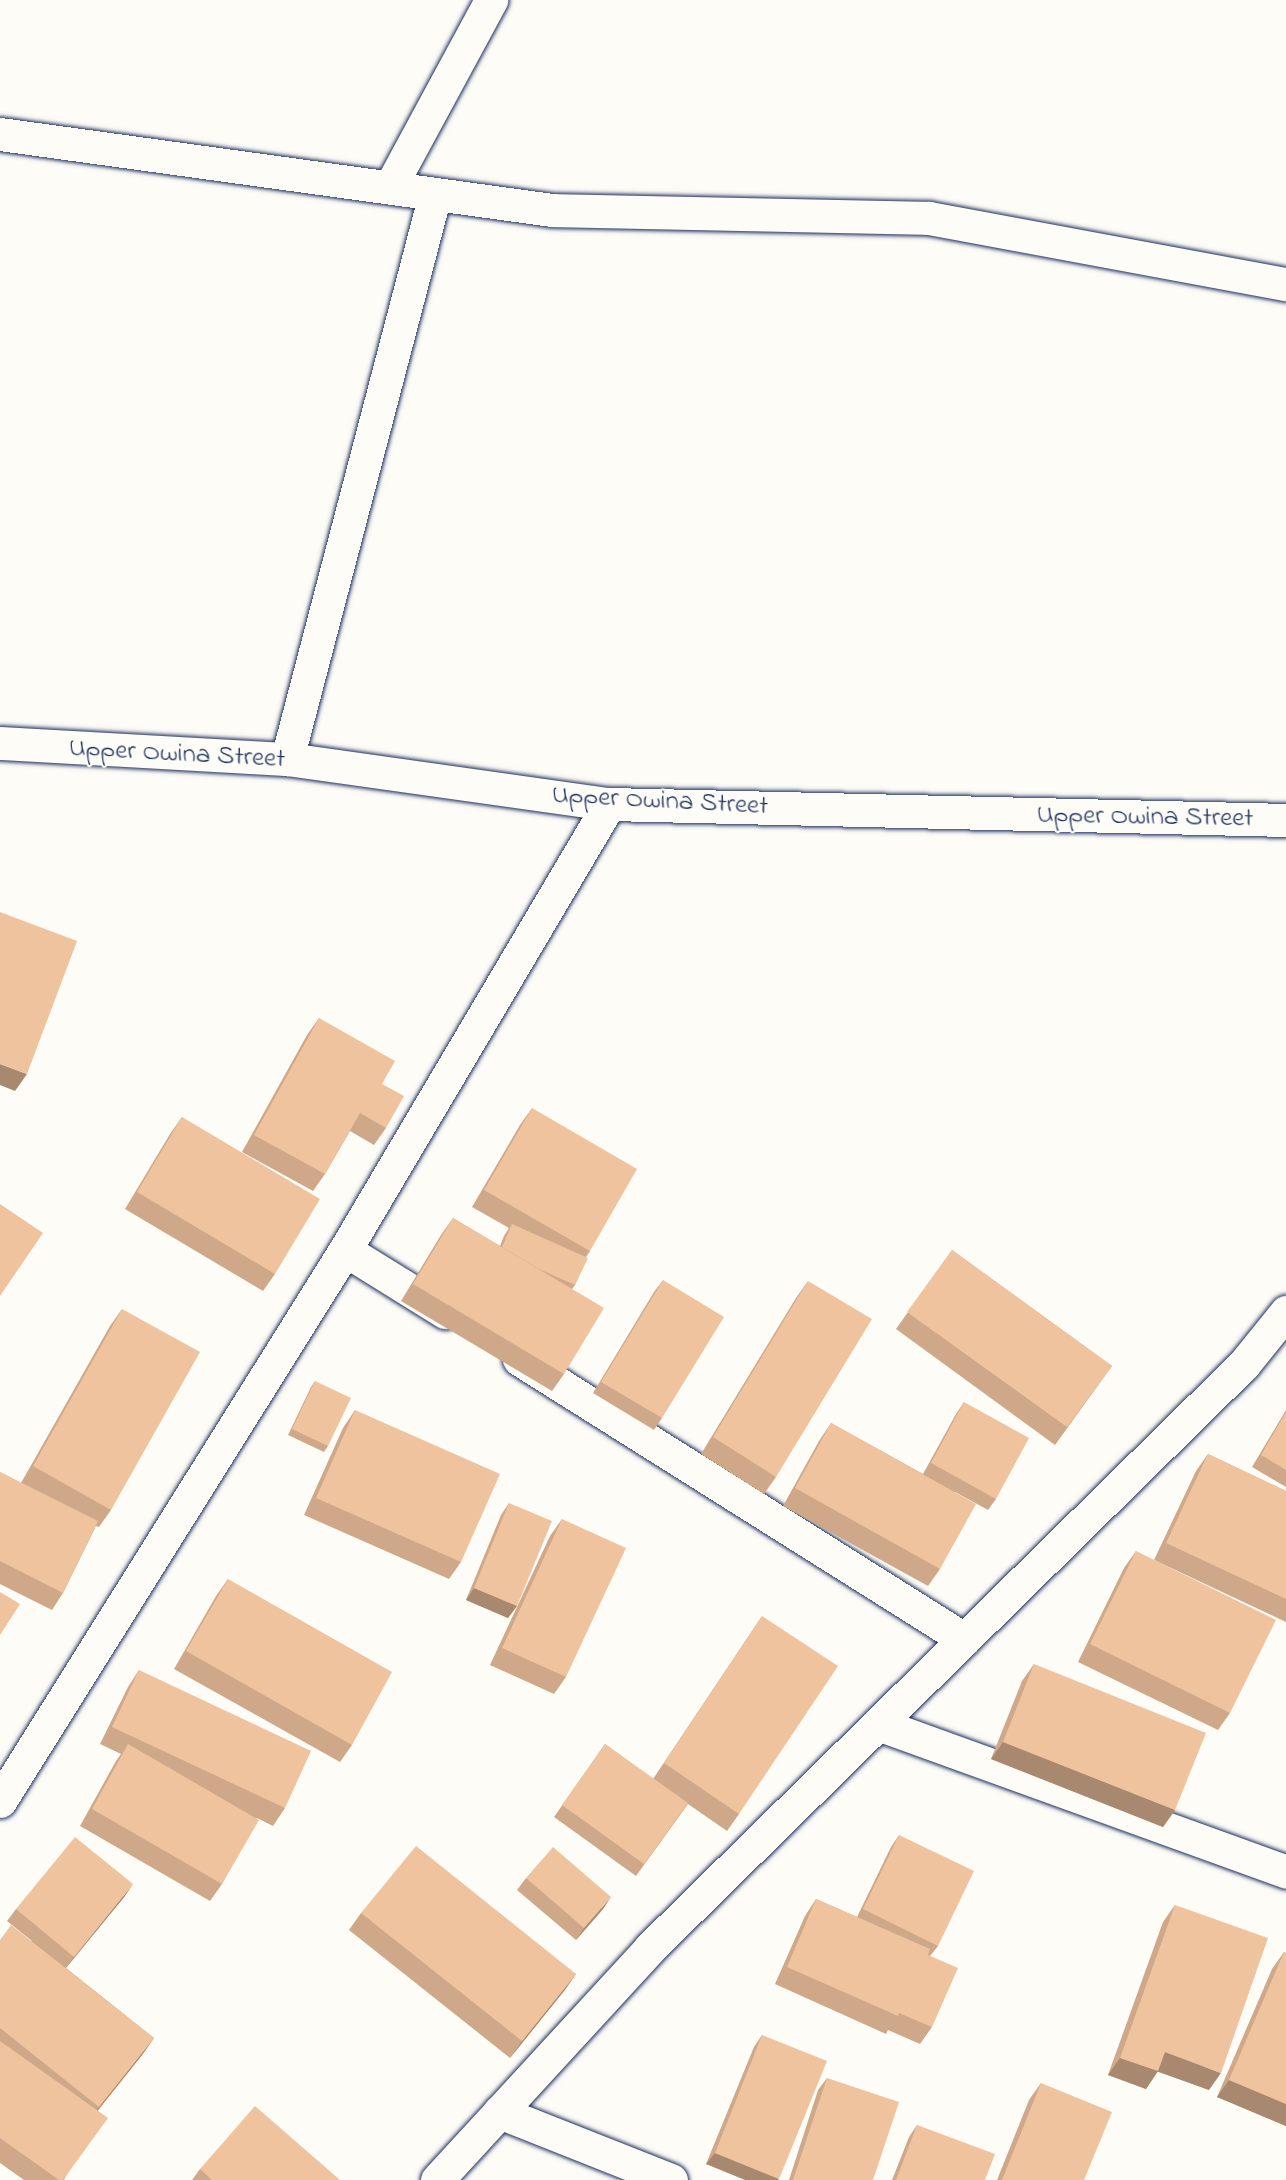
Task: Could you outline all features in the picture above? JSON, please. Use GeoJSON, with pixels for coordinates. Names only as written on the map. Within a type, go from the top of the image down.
{"type":"FeatureCollection","features":[{"type":"Feature","properties":{"kind":"street"},"geometry":{"type":"LineString","coordinates":[[390,187],[491,0]]}},
{"type":"Feature","properties":{"kind":"street"},"geometry":{"type":"LineString","coordinates":[[0,134],[552,210],[929,218],[1286,284]]}},
{"type":"Feature","properties":{"kind":"street"},"geometry":{"type":"LineString","coordinates":[[287,759],[435,194]]}},
{"type":"Feature","properties":{"kind":"street","name":"Upper Owina Street"},"geometry":{"type":"LineString","coordinates":[[0,743],[287,759],[609,804],[1286,820]]}},
{"type":"Feature","properties":{"kind":"street"},"geometry":{"type":"LineString","coordinates":[[0,1801],[345,1250],[609,804]]}},
{"type":"Feature","properties":{"kind":"street"},"geometry":{"type":"LineString","coordinates":[[345,1250],[466,1326]]}},
{"type":"Feature","properties":{"kind":"street"},"geometry":{"type":"LineString","coordinates":[[437,2180],[650,1948],[1244,1364],[1286,1312]]}},
{"type":"Feature","properties":{"kind":"street"},"geometry":{"type":"LineString","coordinates":[[497,1345],[964,1639]]}},
{"type":"Feature","properties":{"kind":"street"},"geometry":{"type":"LineString","coordinates":[[878,1724],[1286,1872]]}},
{"type":"Feature","properties":{"kind":"street"},"geometry":{"type":"LineString","coordinates":[[499,2112],[671,2180]]}},
{"type":"Feature","properties":{"kind":"building"},"geometry":{"type":"Polygon","coordinates":[[[0,912],[77,941],[27,1074],[0,1064],[0,912]]]}},
{"type":"Feature","properties":{"kind":"building"},"geometry":{"type":"Polygon","coordinates":[[[319,1018],[395,1061],[382,1084],[404,1096],[386,1128],[360,1113],[325,1174],[254,1135],[319,1018]]]}},
{"type":"Feature","properties":{"kind":"building"},"geometry":{"type":"Polygon","coordinates":[[[532,1108],[637,1169],[590,1251],[484,1190],[532,1108]]]}},
{"type":"Feature","properties":{"kind":"building"},"geometry":{"type":"Polygon","coordinates":[[[182,1117],[320,1199],[275,1274],[137,1192],[182,1117]]]}},
{"type":"Feature","properties":{"kind":"building"},"geometry":{"type":"Polygon","coordinates":[[[0,1204],[43,1233],[0,1296],[0,1204]]]}},
{"type":"Feature","properties":{"kind":"building"},"geometry":{"type":"Polygon","coordinates":[[[453,1218],[604,1308],[564,1374],[413,1284],[453,1218]]]}},
{"type":"Feature","properties":{"kind":"building"},"geometry":{"type":"Polygon","coordinates":[[[512,1224],[588,1258],[575,1285],[539,1269],[502,1247],[512,1224]]]}},
{"type":"Feature","properties":{"kind":"building"},"geometry":{"type":"Polygon","coordinates":[[[952,1250],[1112,1366],[1067,1427],[907,1312],[952,1250]]]}},
{"type":"Feature","properties":{"kind":"building"},"geometry":{"type":"Polygon","coordinates":[[[663,1280],[724,1317],[662,1418],[601,1382],[663,1280]]]}},
{"type":"Feature","properties":{"kind":"building"},"geometry":{"type":"Polygon","coordinates":[[[808,1281],[872,1319],[776,1477],[713,1437],[808,1281]]]}},
{"type":"Feature","properties":{"kind":"building"},"geometry":{"type":"Polygon","coordinates":[[[122,1309],[200,1352],[111,1510],[33,1466],[122,1309]]]}},
{"type":"Feature","properties":{"kind":"building"},"geometry":{"type":"Polygon","coordinates":[[[315,1381],[351,1398],[328,1446],[292,1429],[315,1381]]]}},
{"type":"Feature","properties":{"kind":"building"},"geometry":{"type":"Polygon","coordinates":[[[964,1402],[1029,1438],[996,1499],[931,1463],[964,1402]]]}},
{"type":"Feature","properties":{"kind":"building"},"geometry":{"type":"Polygon","coordinates":[[[355,1410],[500,1474],[461,1562],[316,1498],[355,1410]]]}},
{"type":"Feature","properties":{"kind":"building"},"geometry":{"type":"Polygon","coordinates":[[[1286,1412],[1286,1470],[1261,1455],[1286,1412]]]}},
{"type":"Feature","properties":{"kind":"building"},"geometry":{"type":"Polygon","coordinates":[[[831,1423],[976,1504],[940,1569],[795,1488],[831,1423]]]}},
{"type":"Feature","properties":{"kind":"building"},"geometry":{"type":"Polygon","coordinates":[[[1208,1454],[1286,1491],[1286,1599],[1166,1543],[1208,1454]]]}},
{"type":"Feature","properties":{"kind":"building"},"geometry":{"type":"Polygon","coordinates":[[[0,1472],[98,1521],[63,1593],[0,1561],[0,1472]]]}},
{"type":"Feature","properties":{"kind":"building"},"geometry":{"type":"Polygon","coordinates":[[[509,1503],[552,1521],[517,1606],[474,1588],[509,1503]]]}},
{"type":"Feature","properties":{"kind":"building"},"geometry":{"type":"Polygon","coordinates":[[[562,1519],[626,1548],[566,1677],[502,1648],[562,1519]]]}},
{"type":"Feature","properties":{"kind":"building"},"geometry":{"type":"Polygon","coordinates":[[[1136,1551],[1276,1620],[1230,1713],[1090,1644],[1136,1551]]]}},
{"type":"Feature","properties":{"kind":"building"},"geometry":{"type":"Polygon","coordinates":[[[228,1579],[392,1672],[352,1745],[186,1651],[228,1579]]]}},
{"type":"Feature","properties":{"kind":"building"},"geometry":{"type":"Polygon","coordinates":[[[0,1592],[20,1604],[0,1635],[0,1592]]]}},
{"type":"Feature","properties":{"kind":"building"},"geometry":{"type":"Polygon","coordinates":[[[762,1616],[838,1666],[739,1814],[664,1763],[762,1616]]]}},
{"type":"Feature","properties":{"kind":"building"},"geometry":{"type":"Polygon","coordinates":[[[1034,1664],[1206,1733],[1175,1810],[1003,1742],[1034,1664]]]}},
{"type":"Feature","properties":{"kind":"building"},"geometry":{"type":"Polygon","coordinates":[[[139,1670],[311,1751],[285,1808],[112,1727],[139,1670]]]}},
{"type":"Feature","properties":{"kind":"building"},"geometry":{"type":"Polygon","coordinates":[[[128,1744],[259,1820],[222,1884],[92,1809],[128,1744]]]}},
{"type":"Feature","properties":{"kind":"building"},"geometry":{"type":"Polygon","coordinates":[[[605,1744],[688,1803],[644,1864],[562,1805],[605,1744]]]}},
{"type":"Feature","properties":{"kind":"building"},"geometry":{"type":"Polygon","coordinates":[[[899,1835],[974,1871],[938,1946],[863,1909],[899,1835]]]}},
{"type":"Feature","properties":{"kind":"building"},"geometry":{"type":"Polygon","coordinates":[[[75,1837],[133,1884],[74,1957],[16,1909],[75,1837]]]}},
{"type":"Feature","properties":{"kind":"building"},"geometry":{"type":"Polygon","coordinates":[[[416,1846],[576,1974],[522,2041],[361,1913],[416,1846]]]}},
{"type":"Feature","properties":{"kind":"building"},"geometry":{"type":"Polygon","coordinates":[[[553,1847],[611,1897],[584,1928],[526,1878],[553,1847]]]}},
{"type":"Feature","properties":{"kind":"building"},"geometry":{"type":"Polygon","coordinates":[[[816,1899],[930,1949],[928,1955],[958,1968],[932,2027],[899,2013],[898,2016],[787,1967],[816,1899]]]}},
{"type":"Feature","properties":{"kind":"building"},"geometry":{"type":"Polygon","coordinates":[[[1175,1905],[1268,1938],[1221,2073],[1165,2052],[1158,2071],[1120,2058],[1175,1905]]]}},
{"type":"Feature","properties":{"kind":"building"},"geometry":{"type":"Polygon","coordinates":[[[11,1925],[154,2038],[99,2107],[0,2028],[0,1940],[11,1925]]]}},
{"type":"Feature","properties":{"kind":"building"},"geometry":{"type":"Polygon","coordinates":[[[1284,1952],[1286,1953],[1286,2104],[1229,2080],[1284,1952]]]}},
{"type":"Feature","properties":{"kind":"building"},"geometry":{"type":"Polygon","coordinates":[[[762,2035],[827,2061],[779,2179],[715,2153],[762,2035]]]}},
{"type":"Feature","properties":{"kind":"building"},"geometry":{"type":"Polygon","coordinates":[[[0,2041],[108,2118],[63,2180],[59,2180],[0,2138],[0,2041]]]}},
{"type":"Feature","properties":{"kind":"building"},"geometry":{"type":"Polygon","coordinates":[[[827,2078],[899,2102],[873,2180],[793,2180],[827,2078]]]}},
{"type":"Feature","properties":{"kind":"building"},"geometry":{"type":"Polygon","coordinates":[[[1041,2083],[1112,2112],[1084,2180],[1002,2180],[1041,2083]]]}},
{"type":"Feature","properties":{"kind":"building"},"geometry":{"type":"Polygon","coordinates":[[[255,2106],[340,2180],[212,2180],[200,2169],[255,2106]]]}},
{"type":"Feature","properties":{"kind":"building"},"geometry":{"type":"Polygon","coordinates":[[[917,2125],[995,2154],[985,2180],[896,2180],[917,2125]]]}}]}
